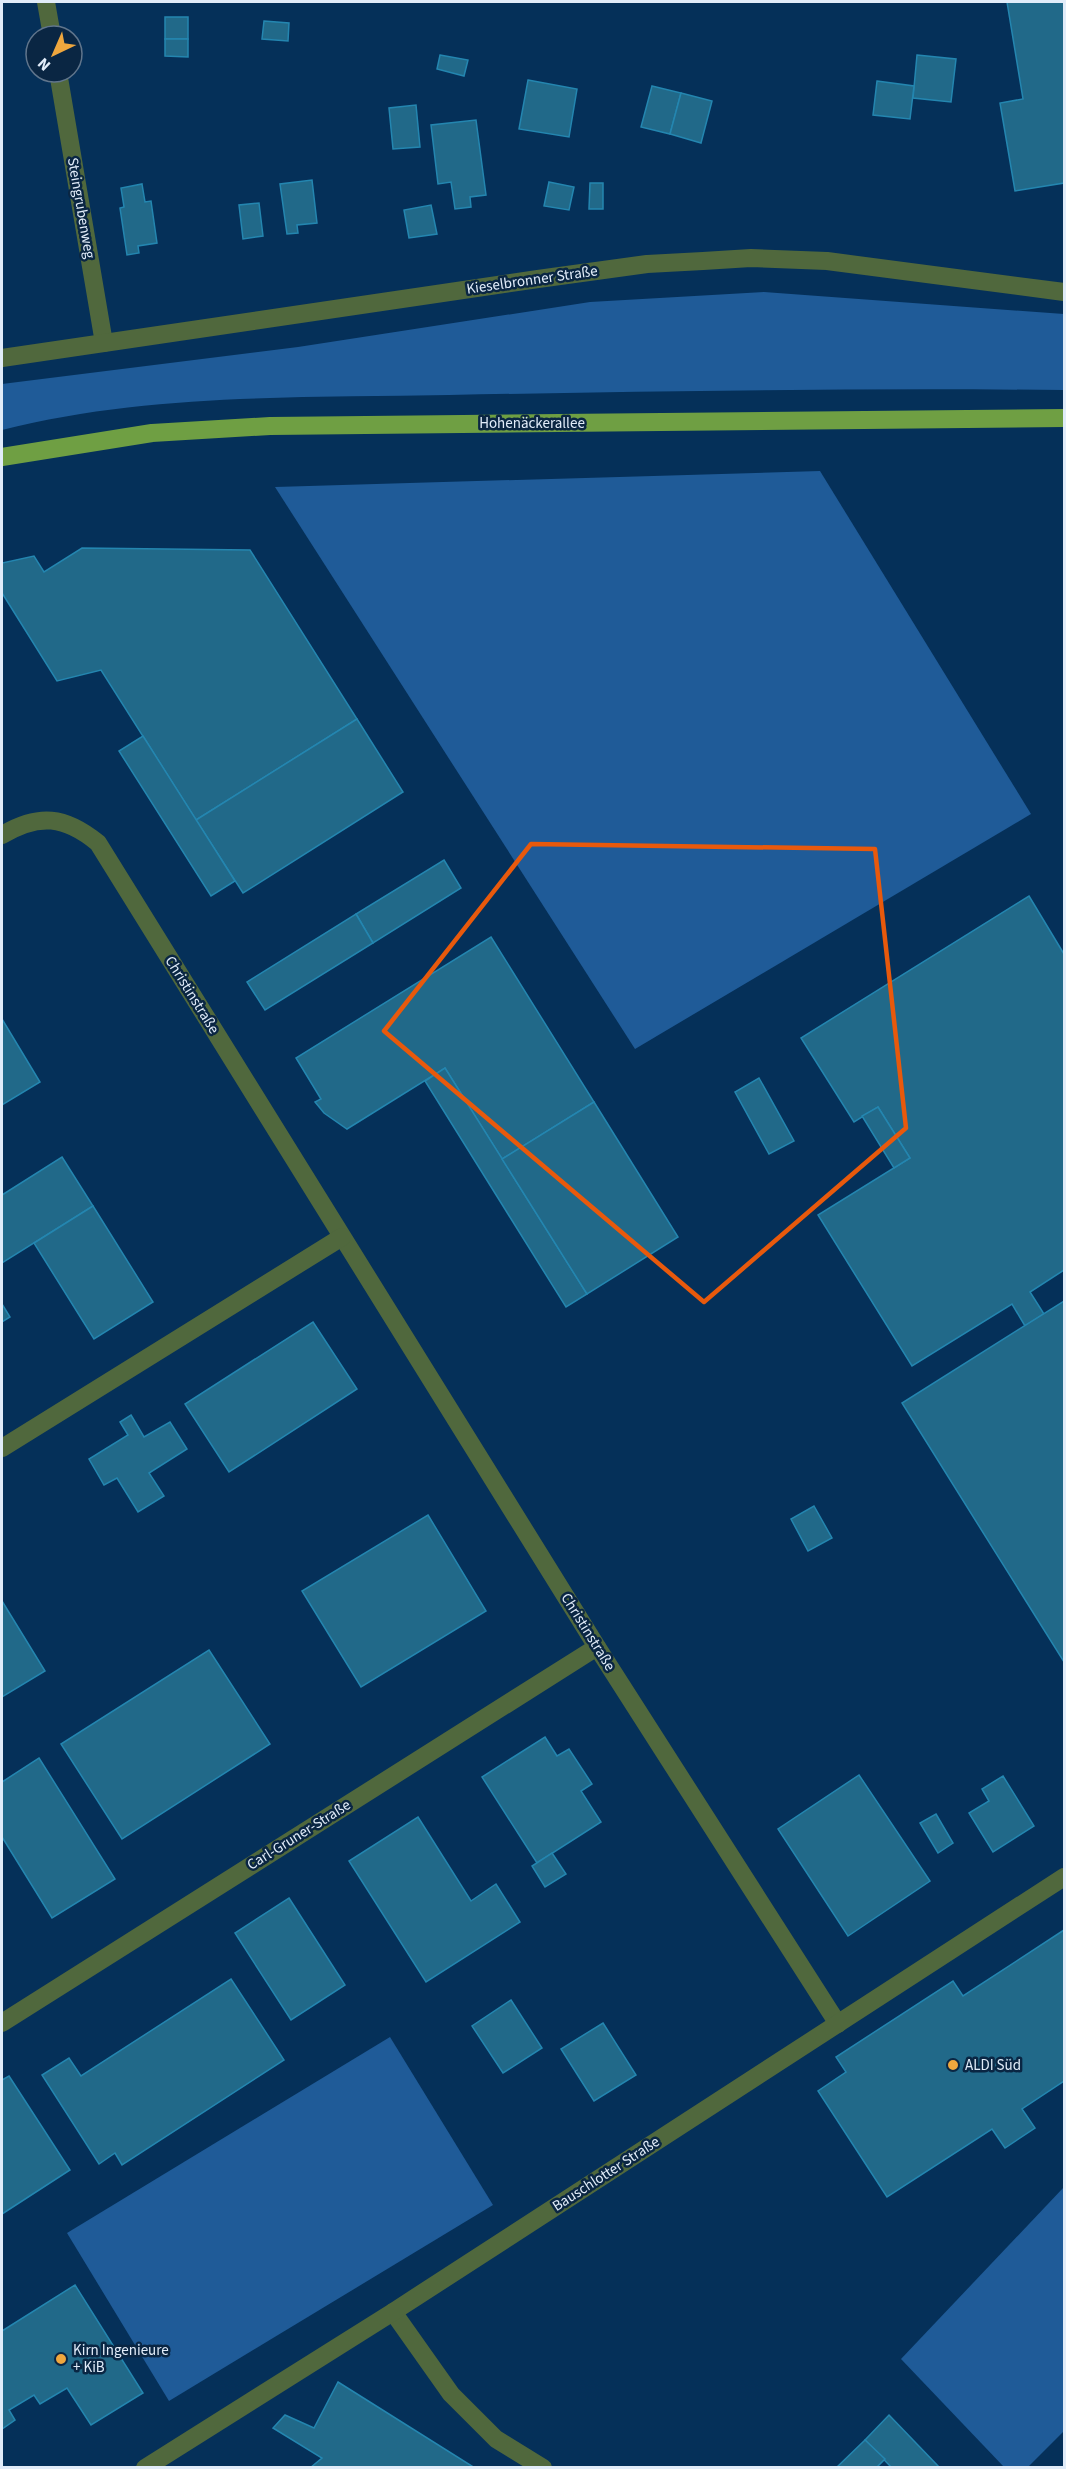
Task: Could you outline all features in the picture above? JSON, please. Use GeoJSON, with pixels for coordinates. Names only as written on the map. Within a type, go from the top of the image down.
{"type":"FeatureCollection","features":[{"type":"Feature","properties":{"kind":"main road","name":"Hohenäckerallee"},"geometry":{"type":"LineString","coordinates":[[2,457],[152,433],[270,426],[1065,418]]}},
{"type":"Feature","properties":{"kind":"street"},"geometry":{"type":"LineString","coordinates":[[46,2],[50,24]]}},
{"type":"Feature","properties":{"kind":"street","name":"Steingrubenweg"},"geometry":{"type":"LineString","coordinates":[[60,84],[104,343]]}},
{"type":"Feature","properties":{"kind":"street","name":"Kieselbronner Straße"},"geometry":{"type":"LineString","coordinates":[[2,358],[647,264],[752,258],[827,261],[1065,292]]}},
{"type":"Feature","properties":{"kind":"street","name":"Christinstraße"},"geometry":{"type":"LineString","coordinates":[[2,835],[15,827],[48,820],[73,825],[98,843],[597,1647],[838,2024]]}},
{"type":"Feature","properties":{"kind":"street"},"geometry":{"type":"LineString","coordinates":[[2,1448],[342,1238]]}},
{"type":"Feature","properties":{"kind":"street","name":"Carl-Gruner-Straße"},"geometry":{"type":"LineString","coordinates":[[2,2023],[597,1647]]}},
{"type":"Feature","properties":{"kind":"street","name":"Bauschlotter Straße"},"geometry":{"type":"LineString","coordinates":[[145,2468],[393,2312],[1065,1877]]}},
{"type":"Feature","properties":{"kind":"street"},"geometry":{"type":"LineString","coordinates":[[393,2312],[451,2394],[496,2439],[543,2468]]}},
{"type":"Feature","properties":{"kind":"highlighted area"},"geometry":{"type":"Polygon","coordinates":[[[531,844],[875,849],[906,1128],[704,1302],[384,1031],[531,844]]]}},
{"type":"Feature","properties":{"kind":"shaded area"},"geometry":{"type":"Polygon","coordinates":[[[764,292],[1064,314],[1064,390],[680,391],[224,400],[112,409],[2,430],[2,384],[298,347],[590,302],[764,292]]]}},
{"type":"Feature","properties":{"kind":"shaded area"},"geometry":{"type":"Polygon","coordinates":[[[820,471],[1031,814],[635,1049],[275,487],[820,471]]]}},
{"type":"Feature","properties":{"kind":"shaded area"},"geometry":{"type":"Polygon","coordinates":[[[390,2037],[493,2205],[169,2401],[67,2233],[390,2037]]]}},
{"type":"Feature","properties":{"kind":"shaded area"},"geometry":{"type":"Polygon","coordinates":[[[1064,2187],[1064,2431],[1028,2467],[1004,2467],[901,2359],[1064,2187]]]}},
{"type":"Feature","properties":{"kind":"building"},"geometry":{"type":"Polygon","coordinates":[[[1007,2],[1064,2],[1064,183],[1015,191],[1000,103],[1023,99],[1007,2]]]}},
{"type":"Feature","properties":{"kind":"building"},"geometry":{"type":"Polygon","coordinates":[[[165,17],[188,17],[188,39],[165,39],[165,17]]]}},
{"type":"Feature","properties":{"kind":"building"},"geometry":{"type":"Polygon","coordinates":[[[264,21],[289,23],[288,41],[262,39],[264,21]]]}},
{"type":"Feature","properties":{"kind":"building"},"geometry":{"type":"Polygon","coordinates":[[[165,39],[188,39],[188,57],[165,56],[165,39]]]}},
{"type":"Feature","properties":{"kind":"building"},"geometry":{"type":"Polygon","coordinates":[[[440,55],[468,60],[464,76],[437,69],[440,55]]]}},
{"type":"Feature","properties":{"kind":"building"},"geometry":{"type":"Polygon","coordinates":[[[917,55],[956,59],[951,102],[913,98],[917,55]]]}},
{"type":"Feature","properties":{"kind":"building"},"geometry":{"type":"Polygon","coordinates":[[[528,80],[577,89],[569,137],[519,129],[528,80]]]}},
{"type":"Feature","properties":{"kind":"building"},"geometry":{"type":"Polygon","coordinates":[[[877,81],[914,86],[910,119],[873,115],[877,81]]]}},
{"type":"Feature","properties":{"kind":"building"},"geometry":{"type":"Polygon","coordinates":[[[652,86],[681,93],[670,134],[641,127],[652,86]]]}},
{"type":"Feature","properties":{"kind":"building"},"geometry":{"type":"Polygon","coordinates":[[[681,93],[712,101],[701,143],[670,134],[681,93]]]}},
{"type":"Feature","properties":{"kind":"building"},"geometry":{"type":"Polygon","coordinates":[[[416,105],[420,147],[393,149],[389,108],[416,105]]]}},
{"type":"Feature","properties":{"kind":"building"},"geometry":{"type":"Polygon","coordinates":[[[476,120],[486,195],[470,197],[471,207],[455,209],[451,182],[438,184],[431,125],[476,120]]]}},
{"type":"Feature","properties":{"kind":"building"},"geometry":{"type":"Polygon","coordinates":[[[312,180],[317,223],[297,225],[298,233],[287,234],[280,184],[312,180]]]}},
{"type":"Feature","properties":{"kind":"building"},"geometry":{"type":"Polygon","coordinates":[[[549,182],[574,187],[569,210],[544,206],[549,182]]]}},
{"type":"Feature","properties":{"kind":"building"},"geometry":{"type":"Polygon","coordinates":[[[590,183],[603,183],[603,209],[589,209],[590,183]]]}},
{"type":"Feature","properties":{"kind":"building"},"geometry":{"type":"Polygon","coordinates":[[[142,184],[145,202],[151,201],[157,243],[138,246],[139,253],[127,255],[120,208],[124,207],[121,188],[142,184]]]}},
{"type":"Feature","properties":{"kind":"building"},"geometry":{"type":"Polygon","coordinates":[[[259,203],[263,236],[243,239],[239,205],[259,203]]]}},
{"type":"Feature","properties":{"kind":"building"},"geometry":{"type":"Polygon","coordinates":[[[431,205],[437,234],[409,238],[404,210],[431,205]]]}},
{"type":"Feature","properties":{"kind":"building"},"geometry":{"type":"Polygon","coordinates":[[[82,548],[250,550],[357,719],[196,820],[101,670],[57,681],[2,593],[2,563],[34,556],[44,572],[82,548]]]}},
{"type":"Feature","properties":{"kind":"building"},"geometry":{"type":"Polygon","coordinates":[[[357,719],[403,792],[243,893],[196,820],[357,719]]]}},
{"type":"Feature","properties":{"kind":"building"},"geometry":{"type":"Polygon","coordinates":[[[143,736],[235,881],[211,896],[119,751],[143,736]]]}},
{"type":"Feature","properties":{"kind":"building"},"geometry":{"type":"Polygon","coordinates":[[[444,860],[461,888],[373,943],[356,914],[444,860]]]}},
{"type":"Feature","properties":{"kind":"building"},"geometry":{"type":"Polygon","coordinates":[[[1029,896],[1064,954],[1064,1270],[1030,1292],[1044,1314],[1025,1326],[1012,1304],[912,1366],[818,1215],[910,1158],[878,1107],[854,1122],[801,1038],[1029,896]]]}},
{"type":"Feature","properties":{"kind":"building"},"geometry":{"type":"Polygon","coordinates":[[[356,914],[373,943],[265,1010],[247,982],[356,914]]]}},
{"type":"Feature","properties":{"kind":"building"},"geometry":{"type":"Polygon","coordinates":[[[491,937],[594,1102],[502,1159],[445,1068],[347,1129],[324,1113],[315,1102],[321,1099],[296,1058],[491,937]]]}},
{"type":"Feature","properties":{"kind":"building"},"geometry":{"type":"Polygon","coordinates":[[[2,1019],[40,1082],[2,1105],[2,1019]]]}},
{"type":"Feature","properties":{"kind":"building"},"geometry":{"type":"Polygon","coordinates":[[[445,1068],[587,1294],[566,1307],[425,1081],[445,1068]]]}},
{"type":"Feature","properties":{"kind":"building"},"geometry":{"type":"Polygon","coordinates":[[[759,1078],[794,1141],[769,1154],[735,1092],[759,1078]]]}},
{"type":"Feature","properties":{"kind":"building"},"geometry":{"type":"Polygon","coordinates":[[[594,1102],[678,1237],[587,1294],[502,1159],[594,1102]]]}},
{"type":"Feature","properties":{"kind":"building"},"geometry":{"type":"Polygon","coordinates":[[[878,1107],[910,1158],[894,1168],[862,1116],[878,1107]]]}},
{"type":"Feature","properties":{"kind":"building"},"geometry":{"type":"Polygon","coordinates":[[[62,1157],[93,1206],[2,1263],[2,1195],[62,1157]]]}},
{"type":"Feature","properties":{"kind":"building"},"geometry":{"type":"Polygon","coordinates":[[[93,1206],[153,1302],[94,1339],[34,1243],[93,1206]]]}},
{"type":"Feature","properties":{"kind":"building"},"geometry":{"type":"Polygon","coordinates":[[[1064,1301],[1064,1662],[902,1403],[1064,1301]]]}},
{"type":"Feature","properties":{"kind":"building"},"geometry":{"type":"Polygon","coordinates":[[[2,1304],[10,1317],[2,1322],[2,1304]]]}},
{"type":"Feature","properties":{"kind":"building"},"geometry":{"type":"Polygon","coordinates":[[[313,1322],[357,1389],[229,1472],[185,1404],[313,1322]]]}},
{"type":"Feature","properties":{"kind":"building"},"geometry":{"type":"Polygon","coordinates":[[[131,1415],[144,1437],[170,1422],[187,1449],[149,1473],[164,1496],[138,1512],[117,1478],[104,1485],[89,1459],[128,1435],[120,1422],[131,1415]]]}},
{"type":"Feature","properties":{"kind":"building"},"geometry":{"type":"Polygon","coordinates":[[[814,1506],[832,1538],[808,1551],[791,1519],[814,1506]]]}},
{"type":"Feature","properties":{"kind":"building"},"geometry":{"type":"Polygon","coordinates":[[[428,1515],[486,1611],[361,1687],[302,1591],[428,1515]]]}},
{"type":"Feature","properties":{"kind":"building"},"geometry":{"type":"Polygon","coordinates":[[[2,1601],[45,1671],[2,1697],[2,1601]]]}},
{"type":"Feature","properties":{"kind":"building"},"geometry":{"type":"Polygon","coordinates":[[[209,1650],[270,1744],[122,1839],[61,1744],[209,1650]]]}},
{"type":"Feature","properties":{"kind":"building"},"geometry":{"type":"Polygon","coordinates":[[[545,1737],[557,1756],[569,1749],[592,1784],[581,1791],[601,1822],[537,1863],[482,1777],[545,1737]]]}},
{"type":"Feature","properties":{"kind":"building"},"geometry":{"type":"Polygon","coordinates":[[[39,1758],[115,1879],[52,1918],[2,1837],[2,1782],[39,1758]]]}},
{"type":"Feature","properties":{"kind":"building"},"geometry":{"type":"Polygon","coordinates":[[[859,1775],[930,1881],[848,1936],[778,1829],[859,1775]]]}},
{"type":"Feature","properties":{"kind":"building"},"geometry":{"type":"Polygon","coordinates":[[[1003,1776],[1034,1826],[993,1852],[969,1813],[989,1801],[982,1789],[1003,1776]]]}},
{"type":"Feature","properties":{"kind":"building"},"geometry":{"type":"Polygon","coordinates":[[[936,1814],[953,1843],[938,1853],[920,1823],[936,1814]]]}},
{"type":"Feature","properties":{"kind":"building"},"geometry":{"type":"Polygon","coordinates":[[[418,1817],[471,1901],[496,1884],[520,1922],[426,1982],[349,1861],[418,1817]]]}},
{"type":"Feature","properties":{"kind":"building"},"geometry":{"type":"Polygon","coordinates":[[[552,1853],[566,1874],[545,1887],[532,1866],[552,1853]]]}},
{"type":"Feature","properties":{"kind":"building"},"geometry":{"type":"Polygon","coordinates":[[[289,1898],[345,1985],[291,2020],[235,1933],[289,1898]]]}},
{"type":"Feature","properties":{"kind":"building","name":"ALDI Süd"},"geometry":{"type":"Polygon","coordinates":[[[1064,1930],[1064,2081],[1022,2109],[1035,2128],[1005,2148],[992,2129],[887,2197],[818,2091],[846,2072],[836,2057],[953,1981],[963,1996],[1064,1930]]]}},
{"type":"Feature","properties":{"kind":"building"},"geometry":{"type":"Polygon","coordinates":[[[231,1979],[284,2060],[122,2165],[115,2153],[99,2164],[42,2075],[69,2058],[81,2076],[231,1979]]]}},
{"type":"Feature","properties":{"kind":"building"},"geometry":{"type":"Polygon","coordinates":[[[511,2000],[542,2048],[503,2073],[472,2026],[511,2000]]]}},
{"type":"Feature","properties":{"kind":"building"},"geometry":{"type":"Polygon","coordinates":[[[603,2023],[636,2075],[594,2101],[561,2049],[603,2023]]]}},
{"type":"Feature","properties":{"kind":"building"},"geometry":{"type":"Polygon","coordinates":[[[9,2076],[70,2170],[2,2214],[2,2080],[9,2076]]]}},
{"type":"Feature","properties":{"kind":"building","name":"Kirn Ingenieure + KiB"},"geometry":{"type":"Polygon","coordinates":[[[75,2285],[143,2393],[91,2425],[67,2388],[40,2404],[34,2395],[9,2410],[15,2420],[2,2429],[2,2331],[75,2285]]]}},
{"type":"Feature","properties":{"kind":"building"},"geometry":{"type":"Polygon","coordinates":[[[338,2382],[475,2468],[310,2468],[322,2458],[273,2428],[285,2415],[314,2428],[338,2382]]]}},
{"type":"Feature","properties":{"kind":"building"},"geometry":{"type":"Polygon","coordinates":[[[889,2415],[940,2468],[892,2468],[865,2440],[889,2415]]]}},
{"type":"Feature","properties":{"kind":"building"},"geometry":{"type":"Polygon","coordinates":[[[865,2440],[885,2459],[876,2468],[836,2468],[865,2440]]]}},
{"type":"Feature","properties":{"kind":"place","name":"ALDI Süd"},"geometry":{"type":"Point","coordinates":[953,2065]}},
{"type":"Feature","properties":{"kind":"place","name":"Kirn Ingenieure + KiB"},"geometry":{"type":"Point","coordinates":[61,2359]}}]}
